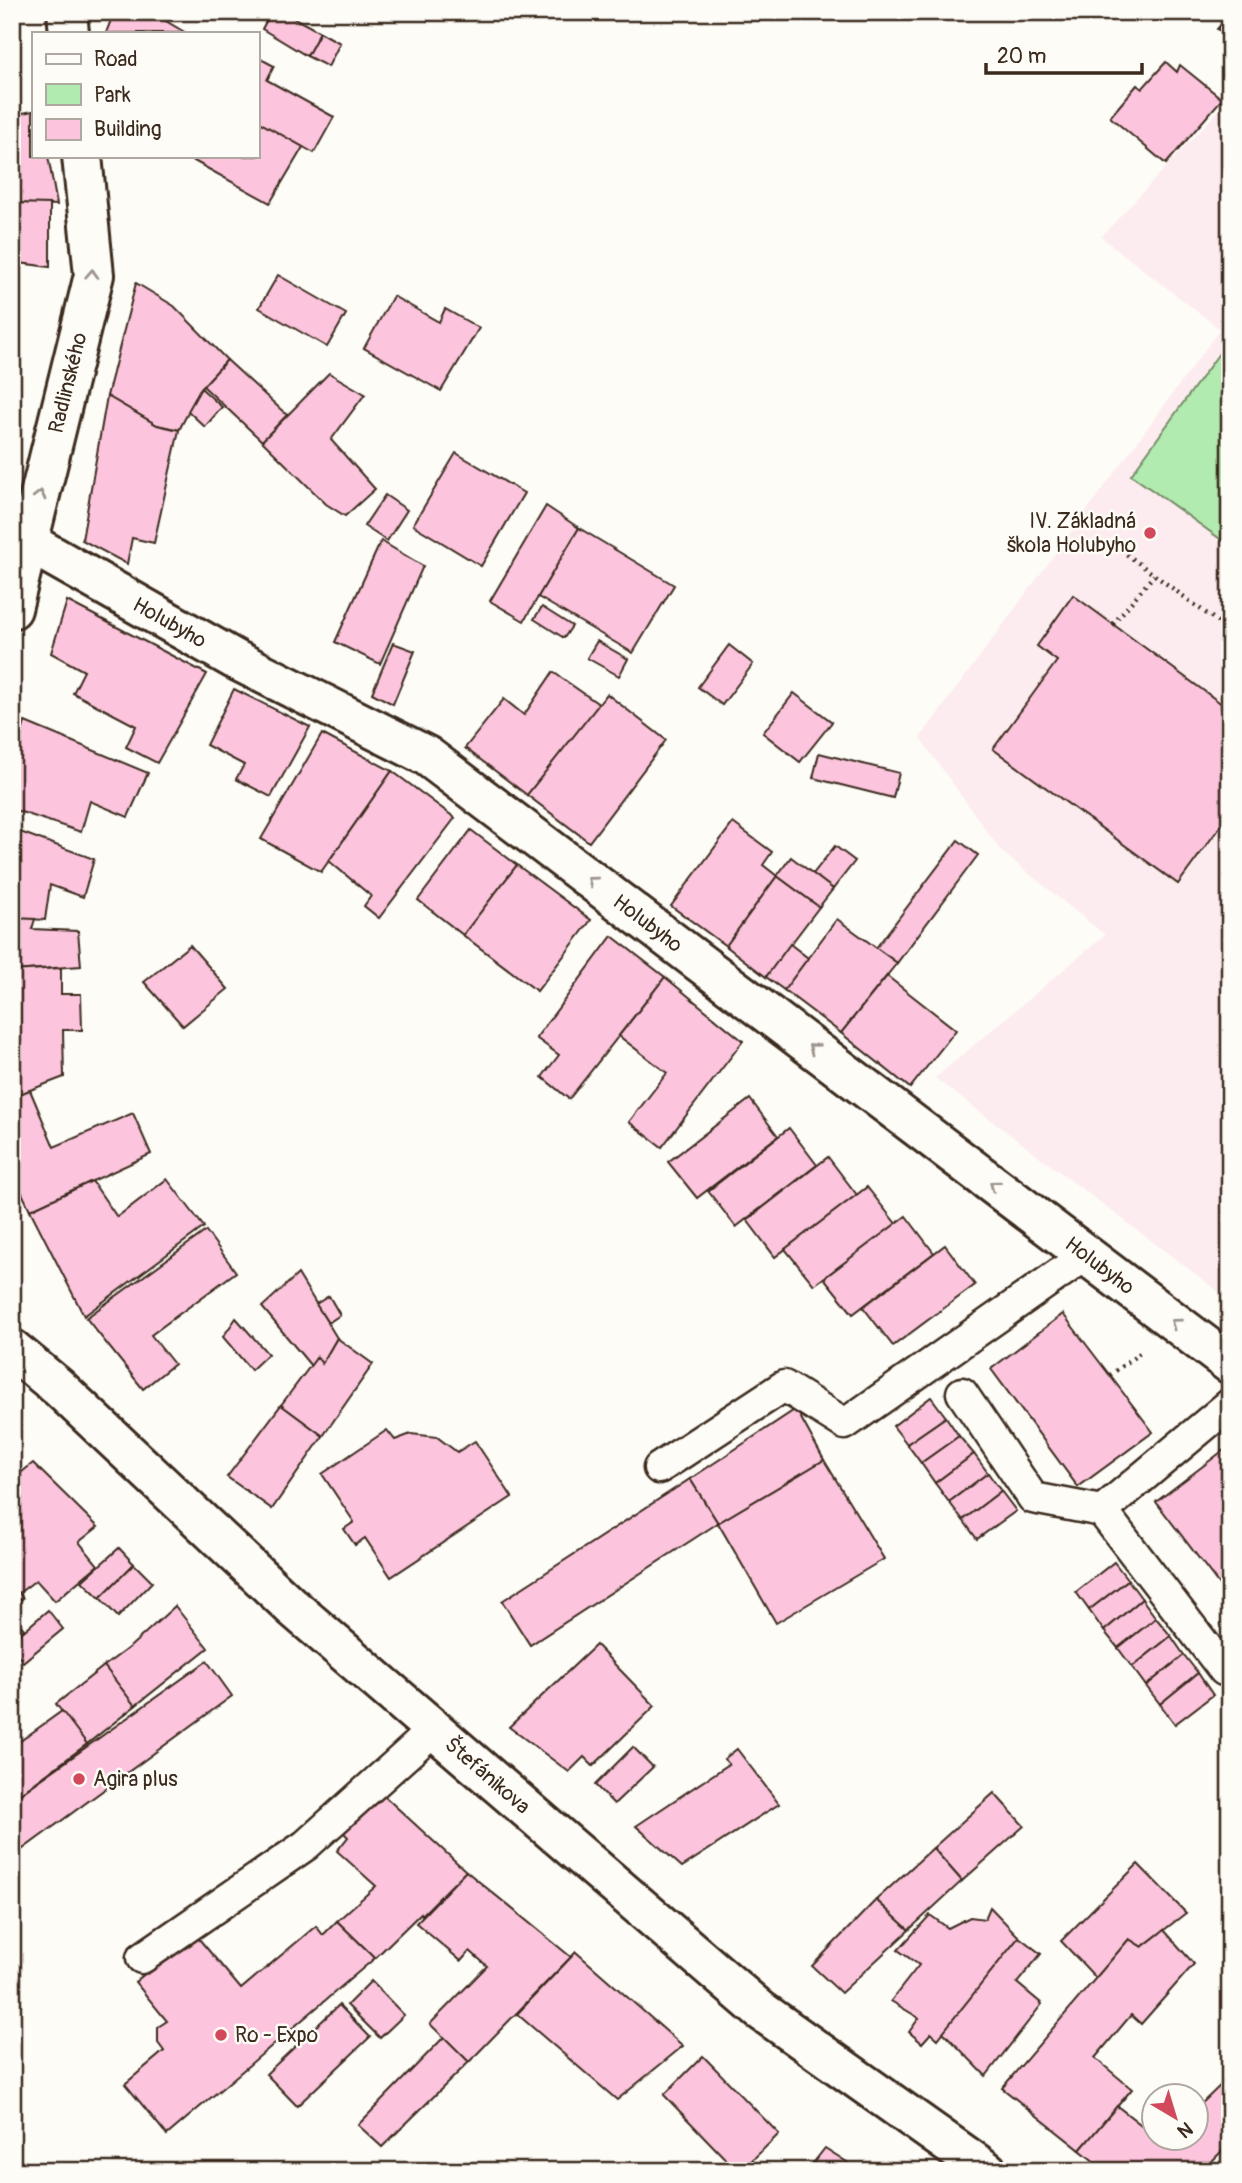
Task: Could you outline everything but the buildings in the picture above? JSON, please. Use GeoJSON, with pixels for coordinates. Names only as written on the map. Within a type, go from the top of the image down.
{"type":"FeatureCollection","features":[{"type":"Feature","properties":{"kind":"street"},"geometry":{"type":"LineString","coordinates":[[67,12],[69,32]]}},
{"type":"Feature","properties":{"kind":"street","name":"Radlinského"},"geometry":{"type":"LineString","coordinates":[[12,609],[94,275],[82,158]]}},
{"type":"Feature","properties":{"kind":"street","name":"Holubyho"},"geometry":{"type":"LineString","coordinates":[[28,542],[236,660],[427,756],[1230,1364]]}},
{"type":"Feature","properties":{"kind":"street","name":"Štefánikova"},"geometry":{"type":"LineString","coordinates":[[12,1349],[58,1387],[291,1606],[760,2010],[987,2171]]}},
{"type":"Feature","properties":{"kind":"lane"},"geometry":{"type":"LineString","coordinates":[[659,1468],[784,1386],[845,1424],[1086,1255]]}},
{"type":"Feature","properties":{"kind":"lane"},"geometry":{"type":"LineString","coordinates":[[962,1393],[1033,1498],[1102,1511],[1224,1670]]}},
{"type":"Feature","properties":{"kind":"lane"},"geometry":{"type":"LineString","coordinates":[[1102,1511],[1230,1405]]}},
{"type":"Feature","properties":{"kind":"lane"},"geometry":{"type":"LineString","coordinates":[[142,1958],[306,1845],[435,1729]]}},
{"type":"Feature","properties":{"kind":"path"},"geometry":{"type":"LineString","coordinates":[[1121,550],[1230,631]]}},
{"type":"Feature","properties":{"kind":"path"},"geometry":{"type":"LineString","coordinates":[[1113,624],[1154,575]]}},
{"type":"Feature","properties":{"kind":"path"},"geometry":{"type":"LineString","coordinates":[[1110,1375],[1146,1348]]}},
{"type":"Feature","properties":{"kind":"shaded area","name":"IV. Základná škola Holubyho"},"geometry":{"type":"Polygon","coordinates":[[[1230,98],[1230,1300],[935,1078],[1105,935],[1001,851],[920,738],[1220,329],[1101,237],[1230,98]]]}},
{"type":"Feature","properties":{"kind":"green space"},"geometry":{"type":"Polygon","coordinates":[[[1230,338],[1230,546],[1131,475],[1230,338]]]}},
{"type":"Feature","properties":{"kind":"place","name":"IV. Základná škola Holubyho"},"geometry":{"type":"Point","coordinates":[1150,533]}},
{"type":"Feature","properties":{"kind":"place","name":"Agira plus"},"geometry":{"type":"Point","coordinates":[79,1779]}},
{"type":"Feature","properties":{"kind":"place","name":"Ro - Expo"},"geometry":{"type":"Point","coordinates":[221,2035]}}]}
